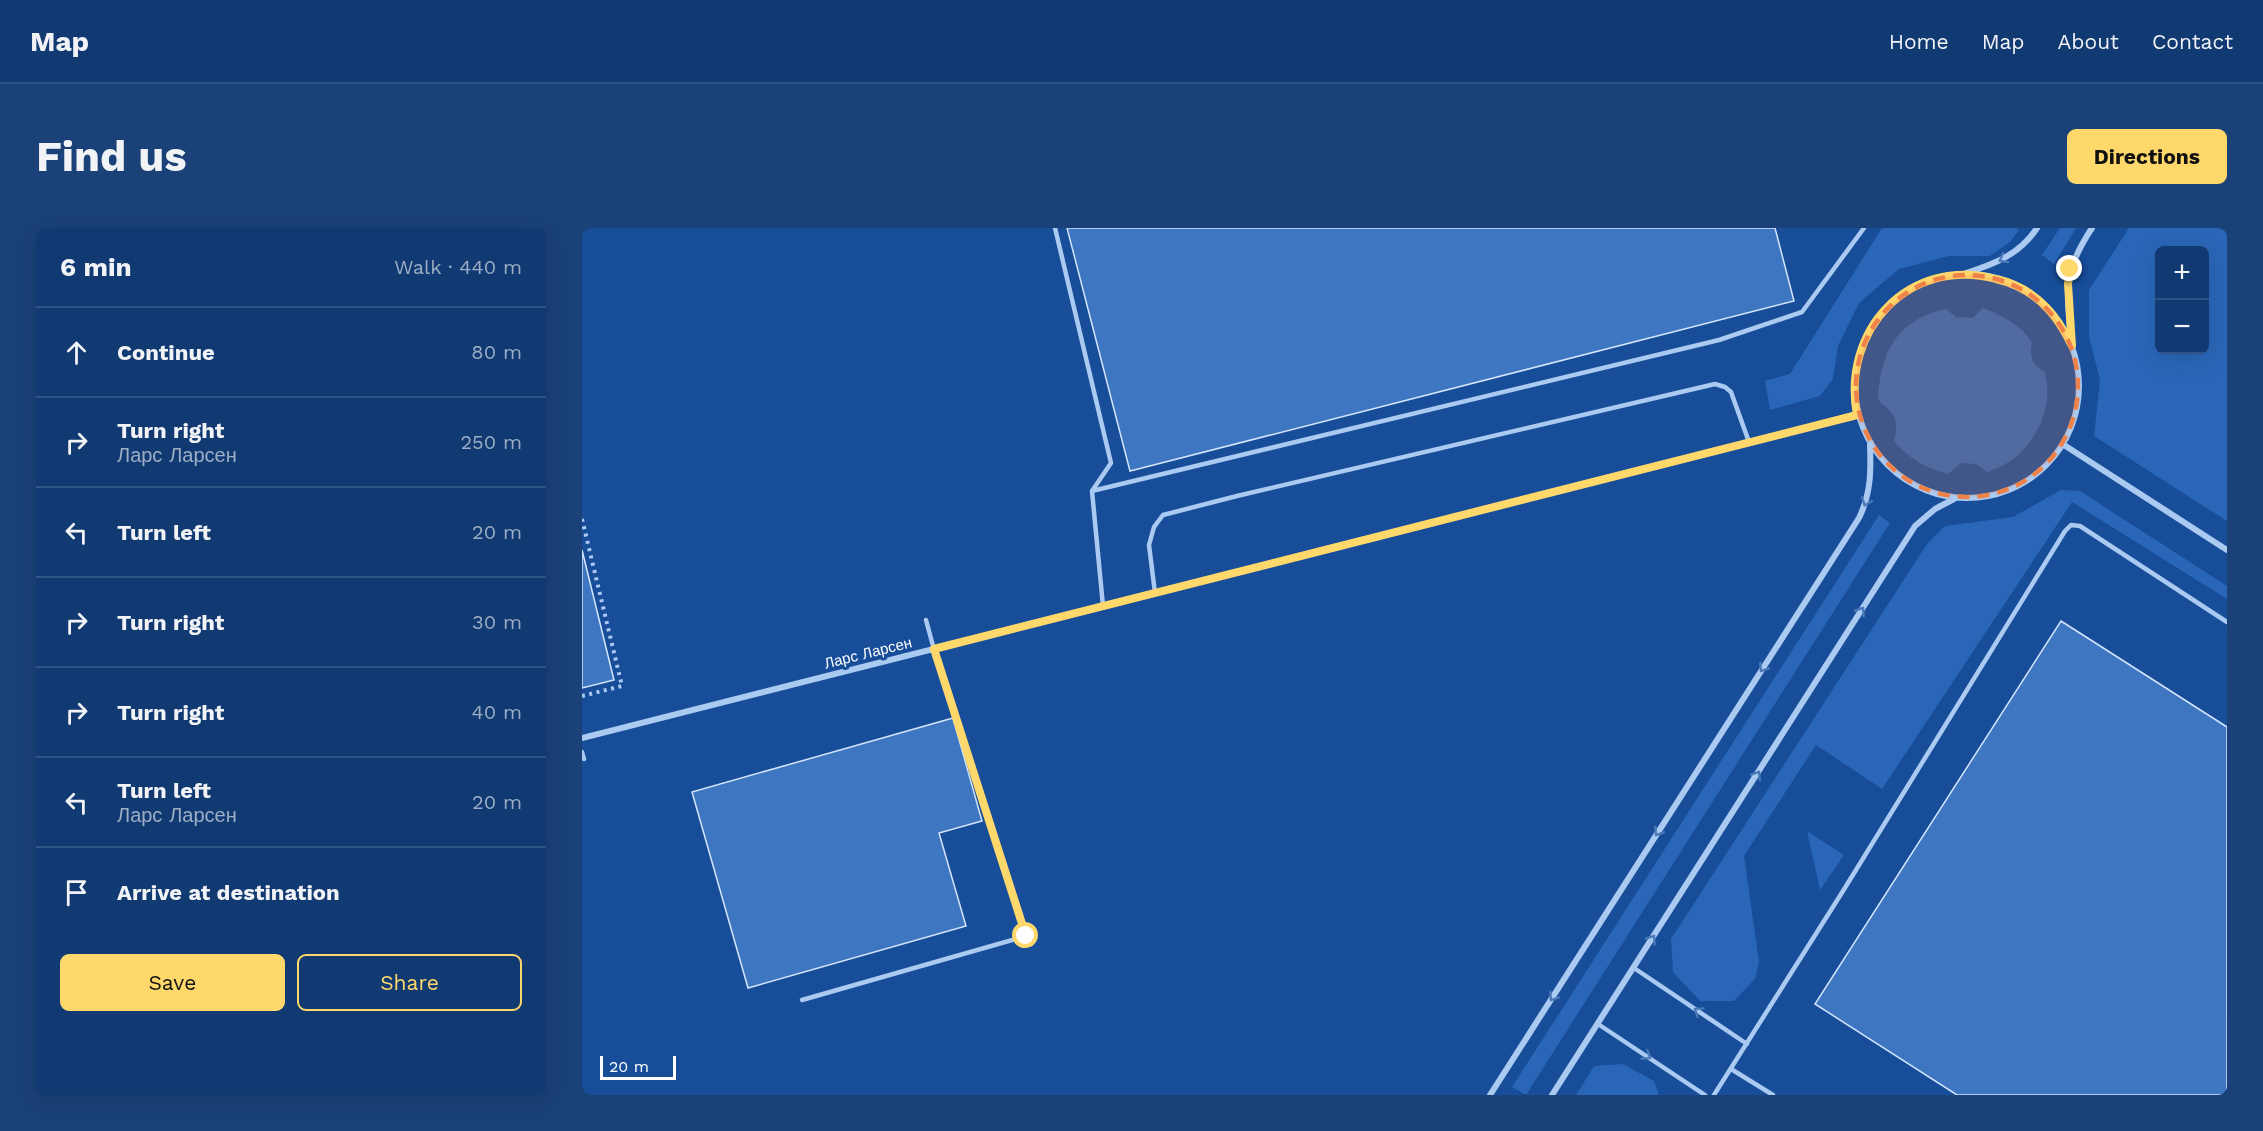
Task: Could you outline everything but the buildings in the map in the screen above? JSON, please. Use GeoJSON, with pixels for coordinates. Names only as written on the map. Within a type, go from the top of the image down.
{"type":"FeatureCollection","features":[{"type":"Feature","properties":{"kind":"street"},"geometry":{"type":"LineString","coordinates":[[2037,228],[2017,251],[2004,260],[1960,274],[1944,276],[1913,288],[1899,297],[1875,320],[1867,334],[1856,365],[1854,398],[1857,415],[1870,445],[1886,465],[1906,481],[1929,493],[1954,498],[1980,498],[2005,492],[2020,485],[2048,465],[2064,445],[2074,421],[2079,396],[2078,370],[2072,346],[2068,284],[2070,269],[2078,249],[2091,228]]}},
{"type":"Feature","properties":{"kind":"street"},"geometry":{"type":"LineString","coordinates":[[1960,274],[2007,281],[2028,292],[2046,307],[2061,325],[2072,346]]}},
{"type":"Feature","properties":{"kind":"street","name":"Ларс Ларсен"},"geometry":{"type":"LineString","coordinates":[[582,738],[1857,415]]}},
{"type":"Feature","properties":{"kind":"street"},"geometry":{"type":"LineString","coordinates":[[1490,1095],[1859,518],[1869,495],[1872,478],[1870,445]]}},
{"type":"Feature","properties":{"kind":"street"},"geometry":{"type":"LineString","coordinates":[[2064,445],[2227,550]]}},
{"type":"Feature","properties":{"kind":"street"},"geometry":{"type":"LineString","coordinates":[[1552,1095],[1915,526],[1935,509],[1954,498]]}},
{"type":"Feature","properties":{"kind":"lane"},"geometry":{"type":"LineString","coordinates":[[1055,228],[1111,463],[1092,491],[1103,606]]}},
{"type":"Feature","properties":{"kind":"lane"},"geometry":{"type":"LineString","coordinates":[[1092,491],[1719,340],[1802,312],[1864,228]]}},
{"type":"Feature","properties":{"kind":"lane"},"geometry":{"type":"LineString","coordinates":[[1155,592],[1149,545],[1154,527],[1163,515],[1237,496],[1715,384],[1731,392],[1749,442]]}},
{"type":"Feature","properties":{"kind":"lane"},"geometry":{"type":"LineString","coordinates":[[1714,1095],[1844,891],[2065,531],[2071,525],[2080,526],[2227,622]]}},
{"type":"Feature","properties":{"kind":"lane"},"geometry":{"type":"LineString","coordinates":[[802,1000],[1026,936],[926,620]]}},
{"type":"Feature","properties":{"kind":"lane"},"geometry":{"type":"LineString","coordinates":[[582,752],[584,759]]}},
{"type":"Feature","properties":{"kind":"lane"},"geometry":{"type":"LineString","coordinates":[[1634,968],[1747,1044]]}},
{"type":"Feature","properties":{"kind":"lane"},"geometry":{"type":"LineString","coordinates":[[1598,1024],[1705,1095]]}},
{"type":"Feature","properties":{"kind":"lane"},"geometry":{"type":"LineString","coordinates":[[1731,1069],[1773,1095]]}},
{"type":"Feature","properties":{"kind":"path"},"geometry":{"type":"LineString","coordinates":[[582,519],[622,686],[582,696]]}},
{"type":"Feature","properties":{"kind":"highlighted area"},"geometry":{"type":"Polygon","coordinates":[[[1960,274],[2007,281],[2046,307],[2072,346],[2079,396],[2064,445],[2028,481],[2005,492],[1954,499],[1929,493],[1886,465],[1863,430],[1854,382],[1867,334],[1899,297],[1928,281],[1960,274]]]}},
{"type":"Feature","properties":{"kind":"shaded area"},"geometry":{"type":"Polygon","coordinates":[[[1882,228],[2016,228],[2019,230],[2011,241],[1990,256],[1949,256],[1899,269],[1859,303],[1838,346],[1833,379],[1820,396],[1770,410],[1765,381],[1790,374],[1882,228]]]}},
{"type":"Feature","properties":{"kind":"shaded area"},"geometry":{"type":"Polygon","coordinates":[[[2060,228],[2076,228],[2054,264],[2042,255],[2060,228]]]}},
{"type":"Feature","properties":{"kind":"shaded area"},"geometry":{"type":"Polygon","coordinates":[[[2129,228],[2227,228],[2227,521],[2094,436],[2100,380],[2089,337],[2089,290],[2129,228]]]}},
{"type":"Feature","properties":{"kind":"shaded area"},"geometry":{"type":"Polygon","coordinates":[[[1983,308],[2017,326],[2028,336],[2032,343],[2032,360],[2045,372],[2047,397],[2045,409],[2042,420],[2030,442],[2012,460],[1987,472],[1976,464],[1961,463],[1948,474],[1918,462],[1894,441],[1895,420],[1878,398],[1883,366],[1895,340],[1915,321],[1946,309],[1956,317],[1973,318],[1983,308]]]}},
{"type":"Feature","properties":{"kind":"shaded area"},"geometry":{"type":"Polygon","coordinates":[[[2061,490],[2080,491],[2227,586],[2227,599],[2072,502],[1882,789],[1816,745],[1744,856],[1759,962],[1755,979],[1734,1001],[1700,1001],[1673,972],[1671,939],[1927,544],[1945,526],[2013,517],[2061,490]]]}},
{"type":"Feature","properties":{"kind":"shaded area"},"geometry":{"type":"Polygon","coordinates":[[[1879,515],[1890,523],[1526,1095],[1512,1087],[1879,515]]]}},
{"type":"Feature","properties":{"kind":"shaded area"},"geometry":{"type":"Polygon","coordinates":[[[1807,831],[1844,855],[1820,890],[1807,831]]]}},
{"type":"Feature","properties":{"kind":"shaded area"},"geometry":{"type":"Polygon","coordinates":[[[1623,1064],[1654,1081],[1659,1095],[1576,1095],[1594,1066],[1623,1064]]]}},
{"type":"Feature","properties":{"kind":"route"},"geometry":{"type":"LineString","coordinates":[[1026,936],[934,649],[1857,415],[1854,398],[1856,365],[1860,349],[1875,320],[1899,297],[1913,288],[1944,276],[1960,274],[1984,276],[2007,281],[2028,292],[2046,307],[2061,325],[2072,346],[2068,307],[2070,269]]}}]}
